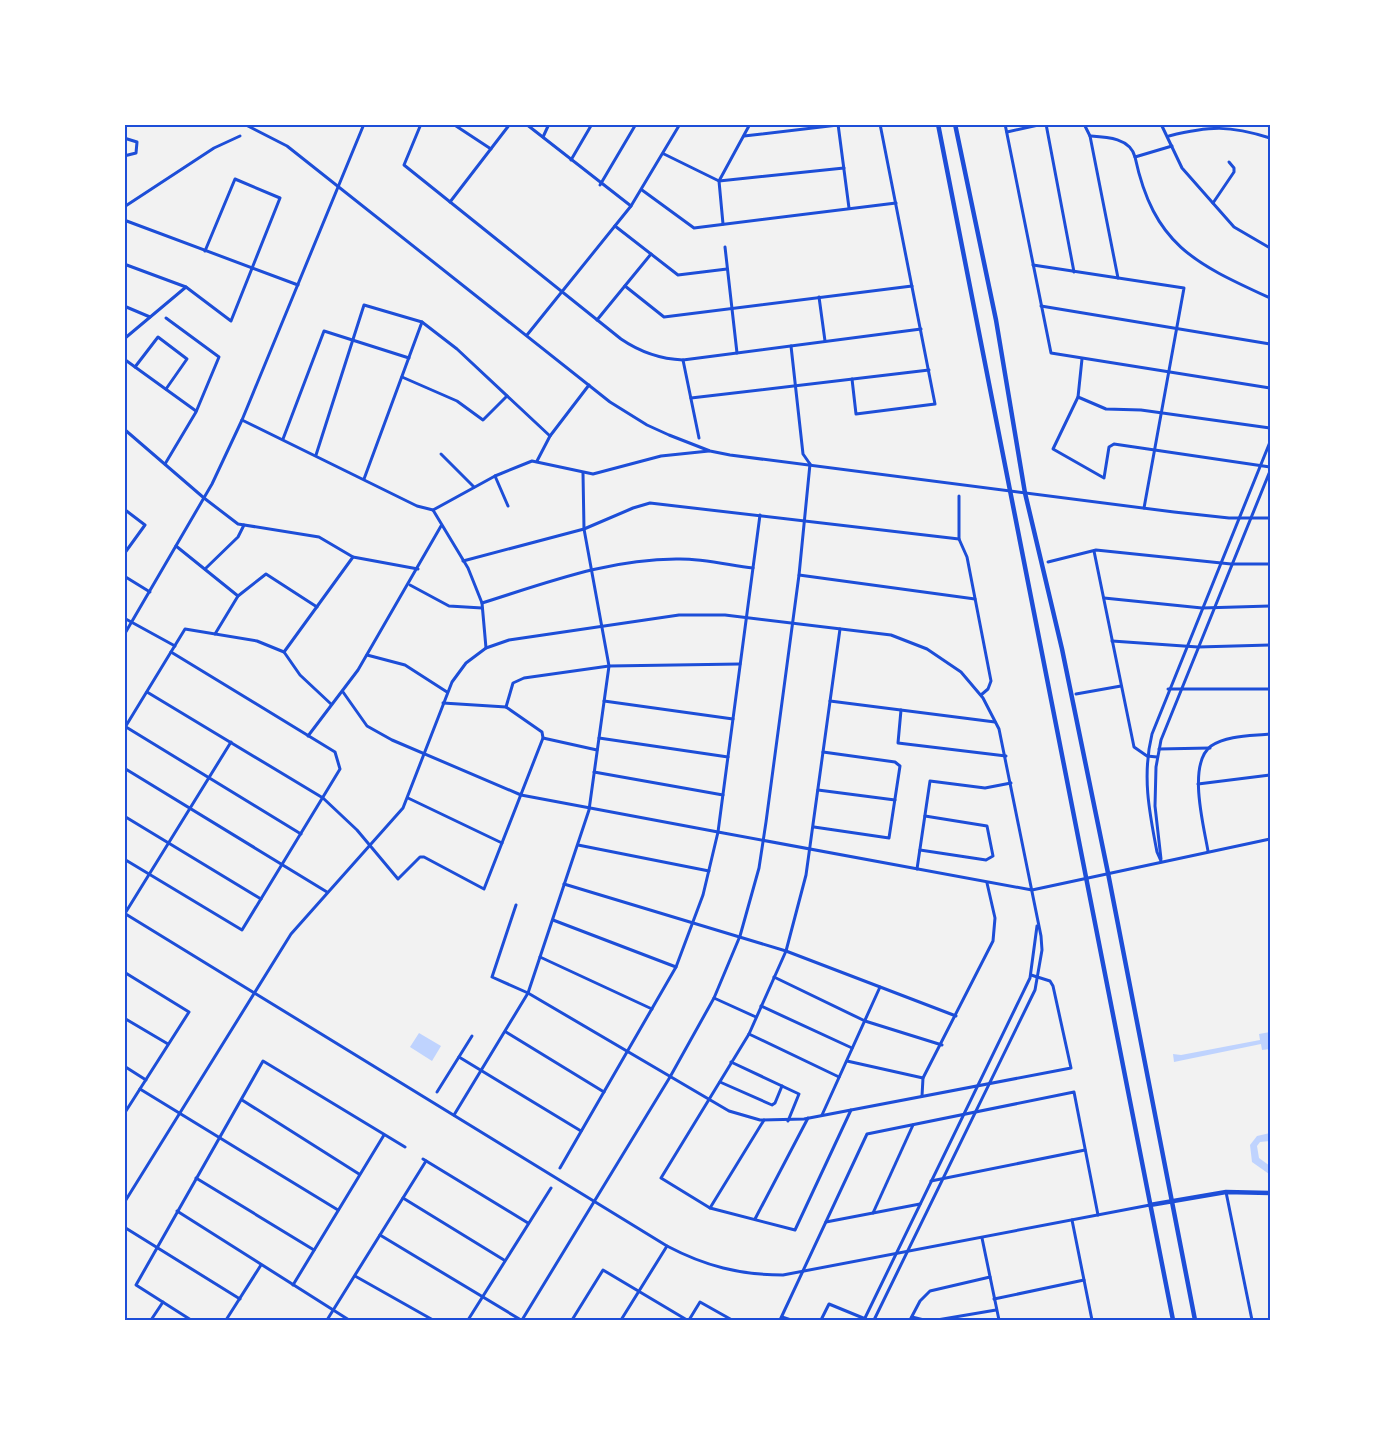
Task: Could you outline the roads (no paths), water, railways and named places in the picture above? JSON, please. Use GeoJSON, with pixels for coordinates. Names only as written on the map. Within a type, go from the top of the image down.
{"type":"FeatureCollection","features":[{"type":"Feature","properties":{"kind":"main road"},"geometry":{"type":"LineString","coordinates":[[938,124],[1173,1320]]}},
{"type":"Feature","properties":{"kind":"main road"},"geometry":{"type":"LineString","coordinates":[[955,124],[996,320],[1025,493],[1062,649],[1195,1320]]}},
{"type":"Feature","properties":{"kind":"main road"},"geometry":{"type":"LineString","coordinates":[[1150,1205],[1226,1192],[1270,1193]]}},
{"type":"Feature","properties":{"kind":"street"},"geometry":{"type":"LineString","coordinates":[[244,124],[287,146],[589,385],[647,425],[710,451]]}},
{"type":"Feature","properties":{"kind":"street"},"geometry":{"type":"LineString","coordinates":[[124,635],[204,498],[242,420],[364,124]]}},
{"type":"Feature","properties":{"kind":"street"},"geometry":{"type":"LineString","coordinates":[[421,124],[404,165],[597,320],[643,352],[683,360],[921,329]]}},
{"type":"Feature","properties":{"kind":"street"},"geometry":{"type":"LineString","coordinates":[[453,124],[491,149]]}},
{"type":"Feature","properties":{"kind":"street"},"geometry":{"type":"LineString","coordinates":[[450,202],[510,124]]}},
{"type":"Feature","properties":{"kind":"street"},"geometry":{"type":"LineString","coordinates":[[526,124],[631,206]]}},
{"type":"Feature","properties":{"kind":"street"},"geometry":{"type":"LineString","coordinates":[[543,137],[549,124]]}},
{"type":"Feature","properties":{"kind":"street"},"geometry":{"type":"LineString","coordinates":[[571,160],[592,124]]}},
{"type":"Feature","properties":{"kind":"street"},"geometry":{"type":"LineString","coordinates":[[600,184],[636,124]]}},
{"type":"Feature","properties":{"kind":"street"},"geometry":{"type":"LineString","coordinates":[[526,335],[563,293],[631,206],[680,124]]}},
{"type":"Feature","properties":{"kind":"street"},"geometry":{"type":"LineString","coordinates":[[723,224],[719,182],[750,124]]}},
{"type":"Feature","properties":{"kind":"street"},"geometry":{"type":"LineString","coordinates":[[852,379],[856,414],[935,404],[880,124]]}},
{"type":"Feature","properties":{"kind":"street"},"geometry":{"type":"LineString","coordinates":[[1005,124],[1051,353],[1270,388]]}},
{"type":"Feature","properties":{"kind":"street"},"geometry":{"type":"LineString","coordinates":[[1006,132],[1044,124],[1074,272]]}},
{"type":"Feature","properties":{"kind":"street"},"geometry":{"type":"LineString","coordinates":[[1084,124],[1090,136],[1118,278]]}},
{"type":"Feature","properties":{"kind":"street"},"geometry":{"type":"LineString","coordinates":[[1161,124],[1169,136],[1182,168],[1234,227],[1270,248]]}},
{"type":"Feature","properties":{"kind":"street"},"geometry":{"type":"LineString","coordinates":[[743,136],[838,125],[849,208]]}},
{"type":"Feature","properties":{"kind":"street"},"geometry":{"type":"LineString","coordinates":[[1169,136],[1206,127],[1243,129],[1270,138]]}},
{"type":"Feature","properties":{"kind":"street"},"geometry":{"type":"LineString","coordinates":[[124,207],[214,148],[240,136]]}},
{"type":"Feature","properties":{"kind":"street"},"geometry":{"type":"LineString","coordinates":[[1090,136],[1112,137],[1129,146],[1135,157],[1140,183],[1152,211],[1176,244],[1211,271],[1270,298]]}},
{"type":"Feature","properties":{"kind":"street"},"geometry":{"type":"LineString","coordinates":[[124,138],[137,142],[136,153],[124,156]]}},
{"type":"Feature","properties":{"kind":"street"},"geometry":{"type":"LineString","coordinates":[[1135,157],[1172,146]]}},
{"type":"Feature","properties":{"kind":"street"},"geometry":{"type":"LineString","coordinates":[[664,154],[719,182],[844,168]]}},
{"type":"Feature","properties":{"kind":"street"},"geometry":{"type":"LineString","coordinates":[[1213,203],[1234,172],[1229,162]]}},
{"type":"Feature","properties":{"kind":"street"},"geometry":{"type":"LineString","coordinates":[[124,264],[186,287],[231,321],[280,198],[235,179],[205,251]]}},
{"type":"Feature","properties":{"kind":"street"},"geometry":{"type":"LineString","coordinates":[[642,190],[693,228],[896,202]]}},
{"type":"Feature","properties":{"kind":"street"},"geometry":{"type":"LineString","coordinates":[[124,220],[298,285]]}},
{"type":"Feature","properties":{"kind":"street"},"geometry":{"type":"LineString","coordinates":[[615,226],[678,275],[727,269]]}},
{"type":"Feature","properties":{"kind":"street"},"geometry":{"type":"LineString","coordinates":[[724,247],[737,353]]}},
{"type":"Feature","properties":{"kind":"street"},"geometry":{"type":"LineString","coordinates":[[597,320],[651,254]]}},
{"type":"Feature","properties":{"kind":"street"},"geometry":{"type":"LineString","coordinates":[[1033,266],[1184,288],[1144,508]]}},
{"type":"Feature","properties":{"kind":"street"},"geometry":{"type":"LineString","coordinates":[[625,286],[664,317],[912,286]]}},
{"type":"Feature","properties":{"kind":"street"},"geometry":{"type":"LineString","coordinates":[[124,339],[186,287]]}},
{"type":"Feature","properties":{"kind":"street"},"geometry":{"type":"LineString","coordinates":[[819,297],[825,341]]}},
{"type":"Feature","properties":{"kind":"street"},"geometry":{"type":"LineString","coordinates":[[316,455],[364,305],[422,322],[457,349],[550,436]]}},
{"type":"Feature","properties":{"kind":"street"},"geometry":{"type":"LineString","coordinates":[[124,306],[150,317]]}},
{"type":"Feature","properties":{"kind":"street"},"geometry":{"type":"LineString","coordinates":[[1041,306],[1270,344]]}},
{"type":"Feature","properties":{"kind":"street"},"geometry":{"type":"LineString","coordinates":[[165,464],[196,412],[219,357],[166,318]]}},
{"type":"Feature","properties":{"kind":"street"},"geometry":{"type":"LineString","coordinates":[[364,479],[422,322]]}},
{"type":"Feature","properties":{"kind":"street"},"geometry":{"type":"LineString","coordinates":[[283,439],[324,331],[409,358]]}},
{"type":"Feature","properties":{"kind":"street"},"geometry":{"type":"LineString","coordinates":[[135,367],[158,337],[187,359],[166,389]]}},
{"type":"Feature","properties":{"kind":"street"},"geometry":{"type":"LineString","coordinates":[[380,1235],[522,1320],[596,1202],[714,998],[740,936],[754,892],[764,841],[800,575],[810,464],[803,454],[792,346]]}},
{"type":"Feature","properties":{"kind":"street"},"geometry":{"type":"LineString","coordinates":[[124,359],[196,412]]}},
{"type":"Feature","properties":{"kind":"street"},"geometry":{"type":"LineString","coordinates":[[1082,359],[1078,397],[1053,449],[1104,478],[1111,445],[1270,469],[1179,691],[1159,749],[1155,806],[1161,861]]}},
{"type":"Feature","properties":{"kind":"street"},"geometry":{"type":"LineString","coordinates":[[683,360],[699,438]]}},
{"type":"Feature","properties":{"kind":"street"},"geometry":{"type":"LineString","coordinates":[[691,398],[928,370]]}},
{"type":"Feature","properties":{"kind":"street"},"geometry":{"type":"LineString","coordinates":[[402,377],[457,401],[483,420],[507,396]]}},
{"type":"Feature","properties":{"kind":"street"},"geometry":{"type":"LineString","coordinates":[[537,461],[550,436],[589,385]]}},
{"type":"Feature","properties":{"kind":"street"},"geometry":{"type":"LineString","coordinates":[[1078,397],[1100,407],[1270,428]]}},
{"type":"Feature","properties":{"kind":"street"},"geometry":{"type":"LineString","coordinates":[[242,420],[417,506],[433,510],[524,463],[537,461],[583,473],[603,473],[660,456],[710,451],[1144,508],[1239,518],[1270,518]]}},
{"type":"Feature","properties":{"kind":"street"},"geometry":{"type":"LineString","coordinates":[[124,429],[238,524],[319,537],[353,557],[418,569]]}},
{"type":"Feature","properties":{"kind":"street"},"geometry":{"type":"LineString","coordinates":[[124,439],[129,433]]}},
{"type":"Feature","properties":{"kind":"street"},"geometry":{"type":"LineString","coordinates":[[1161,861],[1148,806],[1147,756],[1157,717],[1270,442]]}},
{"type":"Feature","properties":{"kind":"street"},"geometry":{"type":"LineString","coordinates":[[441,454],[474,487]]}},
{"type":"Feature","properties":{"kind":"street"},"geometry":{"type":"LineString","coordinates":[[454,1115],[528,993],[589,810],[609,666],[584,529],[583,473]]}},
{"type":"Feature","properties":{"kind":"street"},"geometry":{"type":"LineString","coordinates":[[495,476],[508,506]]}},
{"type":"Feature","properties":{"kind":"street"},"geometry":{"type":"LineString","coordinates":[[959,496],[959,539],[967,556],[991,681],[988,689],[981,695]]}},
{"type":"Feature","properties":{"kind":"street"},"geometry":{"type":"LineString","coordinates":[[463,561],[584,529],[650,503],[959,539]]}},
{"type":"Feature","properties":{"kind":"street"},"geometry":{"type":"LineString","coordinates":[[124,509],[145,525],[124,554]]}},
{"type":"Feature","properties":{"kind":"street"},"geometry":{"type":"LineString","coordinates":[[433,510],[463,561],[482,605],[486,648]]}},
{"type":"Feature","properties":{"kind":"street"},"geometry":{"type":"LineString","coordinates":[[560,1168],[676,967],[695,921],[718,832],[760,515]]}},
{"type":"Feature","properties":{"kind":"street"},"geometry":{"type":"LineString","coordinates":[[205,569],[238,537],[244,525]]}},
{"type":"Feature","properties":{"kind":"street"},"geometry":{"type":"LineString","coordinates":[[308,736],[331,704],[343,692],[368,655],[410,585],[441,526]]}},
{"type":"Feature","properties":{"kind":"street"},"geometry":{"type":"LineString","coordinates":[[176,546],[238,596]]}},
{"type":"Feature","properties":{"kind":"street"},"geometry":{"type":"LineString","coordinates":[[1094,551],[1134,747],[1147,756],[1157,757]]}},
{"type":"Feature","properties":{"kind":"street"},"geometry":{"type":"LineString","coordinates":[[1048,562],[1094,551],[1232,564],[1270,564]]}},
{"type":"Feature","properties":{"kind":"street"},"geometry":{"type":"LineString","coordinates":[[284,652],[353,557]]}},
{"type":"Feature","properties":{"kind":"street"},"geometry":{"type":"LineString","coordinates":[[410,585],[449,606],[482,605],[590,569],[680,559],[753,568]]}},
{"type":"Feature","properties":{"kind":"street"},"geometry":{"type":"LineString","coordinates":[[215,634],[238,596],[266,574],[316,607]]}},
{"type":"Feature","properties":{"kind":"street"},"geometry":{"type":"LineString","coordinates":[[800,575],[975,599]]}},
{"type":"Feature","properties":{"kind":"street"},"geometry":{"type":"LineString","coordinates":[[124,576],[150,592]]}},
{"type":"Feature","properties":{"kind":"street"},"geometry":{"type":"LineString","coordinates":[[1104,598],[1214,609],[1270,606]]}},
{"type":"Feature","properties":{"kind":"street"},"geometry":{"type":"LineString","coordinates":[[124,1203],[291,934],[395,819],[408,798],[447,692],[458,672],[486,648],[509,640],[679,615],[747,617],[891,635],[927,649],[961,672],[981,695],[996,722],[1006,756],[1042,950],[1035,990],[874,1320]]}},
{"type":"Feature","properties":{"kind":"street"},"geometry":{"type":"LineString","coordinates":[[124,618],[174,646]]}},
{"type":"Feature","properties":{"kind":"street"},"geometry":{"type":"LineString","coordinates":[[840,628],[811,850],[799,909],[786,951],[748,1034],[661,1178],[710,1208],[795,1230],[851,1110]]}},
{"type":"Feature","properties":{"kind":"street"},"geometry":{"type":"LineString","coordinates":[[301,834],[125,728],[185,629],[257,641],[284,652],[300,675],[331,704]]}},
{"type":"Feature","properties":{"kind":"street"},"geometry":{"type":"LineString","coordinates":[[1112,641],[1198,647],[1270,645]]}},
{"type":"Feature","properties":{"kind":"street"},"geometry":{"type":"LineString","coordinates":[[124,859],[242,930],[340,769],[335,752],[171,652]]}},
{"type":"Feature","properties":{"kind":"street"},"geometry":{"type":"LineString","coordinates":[[368,655],[405,664],[447,692]]}},
{"type":"Feature","properties":{"kind":"street"},"geometry":{"type":"LineString","coordinates":[[506,707],[513,683],[524,678],[609,666],[740,664]]}},
{"type":"Feature","properties":{"kind":"street"},"geometry":{"type":"LineString","coordinates":[[1076,694],[1121,686]]}},
{"type":"Feature","properties":{"kind":"street"},"geometry":{"type":"LineString","coordinates":[[1168,689],[1179,691],[1270,689]]}},
{"type":"Feature","properties":{"kind":"street"},"geometry":{"type":"LineString","coordinates":[[147,692],[323,798],[342,813],[398,879],[420,857],[424,857],[484,889],[543,738],[542,732],[506,707],[443,703]]}},
{"type":"Feature","properties":{"kind":"street"},"geometry":{"type":"LineString","coordinates":[[343,692],[367,726],[425,754],[521,795],[589,810],[987,883],[1032,890],[1270,839]]}},
{"type":"Feature","properties":{"kind":"street"},"geometry":{"type":"LineString","coordinates":[[604,701],[733,719]]}},
{"type":"Feature","properties":{"kind":"street"},"geometry":{"type":"LineString","coordinates":[[830,701],[996,722]]}},
{"type":"Feature","properties":{"kind":"street"},"geometry":{"type":"LineString","coordinates":[[901,710],[898,743],[1006,756]]}},
{"type":"Feature","properties":{"kind":"street"},"geometry":{"type":"LineString","coordinates":[[1159,749],[1210,748],[1237,737],[1270,734]]}},
{"type":"Feature","properties":{"kind":"street"},"geometry":{"type":"LineString","coordinates":[[543,738],[597,750]]}},
{"type":"Feature","properties":{"kind":"street"},"geometry":{"type":"LineString","coordinates":[[599,738],[728,757]]}},
{"type":"Feature","properties":{"kind":"street"},"geometry":{"type":"LineString","coordinates":[[231,742],[125,914],[667,1246],[704,1264],[729,1271],[757,1275],[803,1272],[1150,1205]]}},
{"type":"Feature","properties":{"kind":"street"},"geometry":{"type":"LineString","coordinates":[[1208,851],[1197,793],[1201,767],[1210,748]]}},
{"type":"Feature","properties":{"kind":"street"},"geometry":{"type":"LineString","coordinates":[[814,827],[886,839],[891,834],[900,766],[897,762],[823,752]]}},
{"type":"Feature","properties":{"kind":"street"},"geometry":{"type":"LineString","coordinates":[[124,768],[327,892]]}},
{"type":"Feature","properties":{"kind":"street"},"geometry":{"type":"LineString","coordinates":[[594,772],[723,795]]}},
{"type":"Feature","properties":{"kind":"street"},"geometry":{"type":"LineString","coordinates":[[1198,784],[1270,775]]}},
{"type":"Feature","properties":{"kind":"street"},"geometry":{"type":"LineString","coordinates":[[917,869],[930,781],[985,788],[1011,783]]}},
{"type":"Feature","properties":{"kind":"street"},"geometry":{"type":"LineString","coordinates":[[818,790],[895,800]]}},
{"type":"Feature","properties":{"kind":"street"},"geometry":{"type":"LineString","coordinates":[[408,798],[502,843]]}},
{"type":"Feature","properties":{"kind":"street"},"geometry":{"type":"LineString","coordinates":[[124,816],[261,898]]}},
{"type":"Feature","properties":{"kind":"street"},"geometry":{"type":"LineString","coordinates":[[920,850],[986,860],[993,856],[987,826],[925,816]]}},
{"type":"Feature","properties":{"kind":"street"},"geometry":{"type":"LineString","coordinates":[[578,845],[709,871]]}},
{"type":"Feature","properties":{"kind":"street"},"geometry":{"type":"LineString","coordinates":[[922,1096],[923,1078],[942,1045],[995,933],[987,883]]}},
{"type":"Feature","properties":{"kind":"street"},"geometry":{"type":"LineString","coordinates":[[564,884],[695,921],[786,951],[956,1016]]}},
{"type":"Feature","properties":{"kind":"street"},"geometry":{"type":"LineString","coordinates":[[516,905],[492,977],[528,993],[729,1111],[764,1120],[788,1121],[808,1118],[1071,1068],[1053,986],[1050,981],[1031,975]]}},
{"type":"Feature","properties":{"kind":"street"},"geometry":{"type":"LineString","coordinates":[[821,1320],[829,1304],[865,1320],[1031,975],[1037,919]]}},
{"type":"Feature","properties":{"kind":"street"},"geometry":{"type":"LineString","coordinates":[[553,920],[676,967]]}},
{"type":"Feature","properties":{"kind":"street"},"geometry":{"type":"LineString","coordinates":[[540,957],[652,1009]]}},
{"type":"Feature","properties":{"kind":"street"},"geometry":{"type":"LineString","coordinates":[[124,972],[189,1011],[124,1114]]}},
{"type":"Feature","properties":{"kind":"street"},"geometry":{"type":"LineString","coordinates":[[774,977],[865,1021],[942,1045]]}},
{"type":"Feature","properties":{"kind":"street"},"geometry":{"type":"LineString","coordinates":[[822,1115],[880,987]]}},
{"type":"Feature","properties":{"kind":"street"},"geometry":{"type":"LineString","coordinates":[[714,998],[756,1017]]}},
{"type":"Feature","properties":{"kind":"street"},"geometry":{"type":"LineString","coordinates":[[761,1006],[853,1048]]}},
{"type":"Feature","properties":{"kind":"street"},"geometry":{"type":"LineString","coordinates":[[124,1018],[168,1044]]}},
{"type":"Feature","properties":{"kind":"street"},"geometry":{"type":"LineString","coordinates":[[505,1031],[604,1092]]}},
{"type":"Feature","properties":{"kind":"street"},"geometry":{"type":"LineString","coordinates":[[748,1034],[839,1077]]}},
{"type":"Feature","properties":{"kind":"street"},"geometry":{"type":"LineString","coordinates":[[437,1092],[472,1036]]}},
{"type":"Feature","properties":{"kind":"street"},"geometry":{"type":"LineString","coordinates":[[459,1057],[581,1131]]}},
{"type":"Feature","properties":{"kind":"street"},"geometry":{"type":"LineString","coordinates":[[191,1320],[135,1285],[263,1061],[405,1147]]}},
{"type":"Feature","properties":{"kind":"street"},"geometry":{"type":"LineString","coordinates":[[847,1061],[923,1078]]}},
{"type":"Feature","properties":{"kind":"street"},"geometry":{"type":"LineString","coordinates":[[731,1062],[800,1094],[788,1121]]}},
{"type":"Feature","properties":{"kind":"street"},"geometry":{"type":"LineString","coordinates":[[124,1066],[146,1080]]}},
{"type":"Feature","properties":{"kind":"street"},"geometry":{"type":"LineString","coordinates":[[720,1082],[772,1104],[776,1103],[782,1086]]}},
{"type":"Feature","properties":{"kind":"street"},"geometry":{"type":"LineString","coordinates":[[140,1089],[338,1210]]}},
{"type":"Feature","properties":{"kind":"street"},"geometry":{"type":"LineString","coordinates":[[791,1320],[781,1319],[867,1134],[1074,1092],[1098,1215]]}},
{"type":"Feature","properties":{"kind":"street"},"geometry":{"type":"LineString","coordinates":[[241,1100],[359,1174]]}},
{"type":"Feature","properties":{"kind":"street"},"geometry":{"type":"LineString","coordinates":[[755,1219],[808,1118]]}},
{"type":"Feature","properties":{"kind":"street"},"geometry":{"type":"LineString","coordinates":[[710,1208],[764,1120]]}},
{"type":"Feature","properties":{"kind":"street"},"geometry":{"type":"LineString","coordinates":[[873,1213],[913,1124]]}},
{"type":"Feature","properties":{"kind":"street"},"geometry":{"type":"LineString","coordinates":[[292,1285],[384,1135]]}},
{"type":"Feature","properties":{"kind":"street"},"geometry":{"type":"LineString","coordinates":[[930,1181],[1085,1150]]}},
{"type":"Feature","properties":{"kind":"street"},"geometry":{"type":"LineString","coordinates":[[327,1320],[424,1160],[528,1223]]}},
{"type":"Feature","properties":{"kind":"street"},"geometry":{"type":"LineString","coordinates":[[196,1178],[314,1250]]}},
{"type":"Feature","properties":{"kind":"street"},"geometry":{"type":"LineString","coordinates":[[468,1320],[551,1188]]}},
{"type":"Feature","properties":{"kind":"street"},"geometry":{"type":"LineString","coordinates":[[1226,1192],[1252,1320]]}},
{"type":"Feature","properties":{"kind":"street"},"geometry":{"type":"LineString","coordinates":[[403,1198],[504,1260]]}},
{"type":"Feature","properties":{"kind":"street"},"geometry":{"type":"LineString","coordinates":[[826,1222],[920,1204]]}},
{"type":"Feature","properties":{"kind":"street"},"geometry":{"type":"LineString","coordinates":[[177,1212],[349,1320]]}},
{"type":"Feature","properties":{"kind":"street"},"geometry":{"type":"LineString","coordinates":[[1072,1220],[1092,1320]]}},
{"type":"Feature","properties":{"kind":"street"},"geometry":{"type":"LineString","coordinates":[[124,1227],[240,1299]]}},
{"type":"Feature","properties":{"kind":"street"},"geometry":{"type":"LineString","coordinates":[[982,1238],[999,1320]]}},
{"type":"Feature","properties":{"kind":"street"},"geometry":{"type":"LineString","coordinates":[[621,1320],[667,1246]]}},
{"type":"Feature","properties":{"kind":"street"},"geometry":{"type":"LineString","coordinates":[[226,1320],[261,1264]]}},
{"type":"Feature","properties":{"kind":"street"},"geometry":{"type":"LineString","coordinates":[[572,1320],[603,1270],[688,1320],[700,1302],[732,1320]]}},
{"type":"Feature","properties":{"kind":"street"},"geometry":{"type":"LineString","coordinates":[[355,1276],[433,1320]]}},
{"type":"Feature","properties":{"kind":"street"},"geometry":{"type":"LineString","coordinates":[[924,1320],[911,1319],[920,1300],[930,1291],[990,1277]]}},
{"type":"Feature","properties":{"kind":"street"},"geometry":{"type":"LineString","coordinates":[[994,1299],[1084,1280]]}},
{"type":"Feature","properties":{"kind":"street"},"geometry":{"type":"LineString","coordinates":[[151,1320],[162,1302]]}},
{"type":"Feature","properties":{"kind":"street"},"geometry":{"type":"LineString","coordinates":[[937,1320],[996,1310]]}},
{"type":"Feature","properties":{"kind":"water"},"geometry":{"type":"Polygon","coordinates":[[[1270,1032],[1270,1049],[1262,1050],[1261,1044],[1174,1062],[1173,1054],[1181,1055],[1260,1040],[1259,1034],[1270,1032]]]}},
{"type":"Feature","properties":{"kind":"water"},"geometry":{"type":"Polygon","coordinates":[[[419,1033],[441,1046],[432,1061],[410,1047],[419,1033]]]}},
{"type":"Feature","properties":{"kind":"water"},"geometry":{"type":"Polygon","coordinates":[[[1270,1133],[1270,1141],[1260,1142],[1257,1146],[1259,1158],[1270,1166],[1269,1174],[1252,1162],[1250,1145],[1257,1136],[1270,1133]]]}}]}
